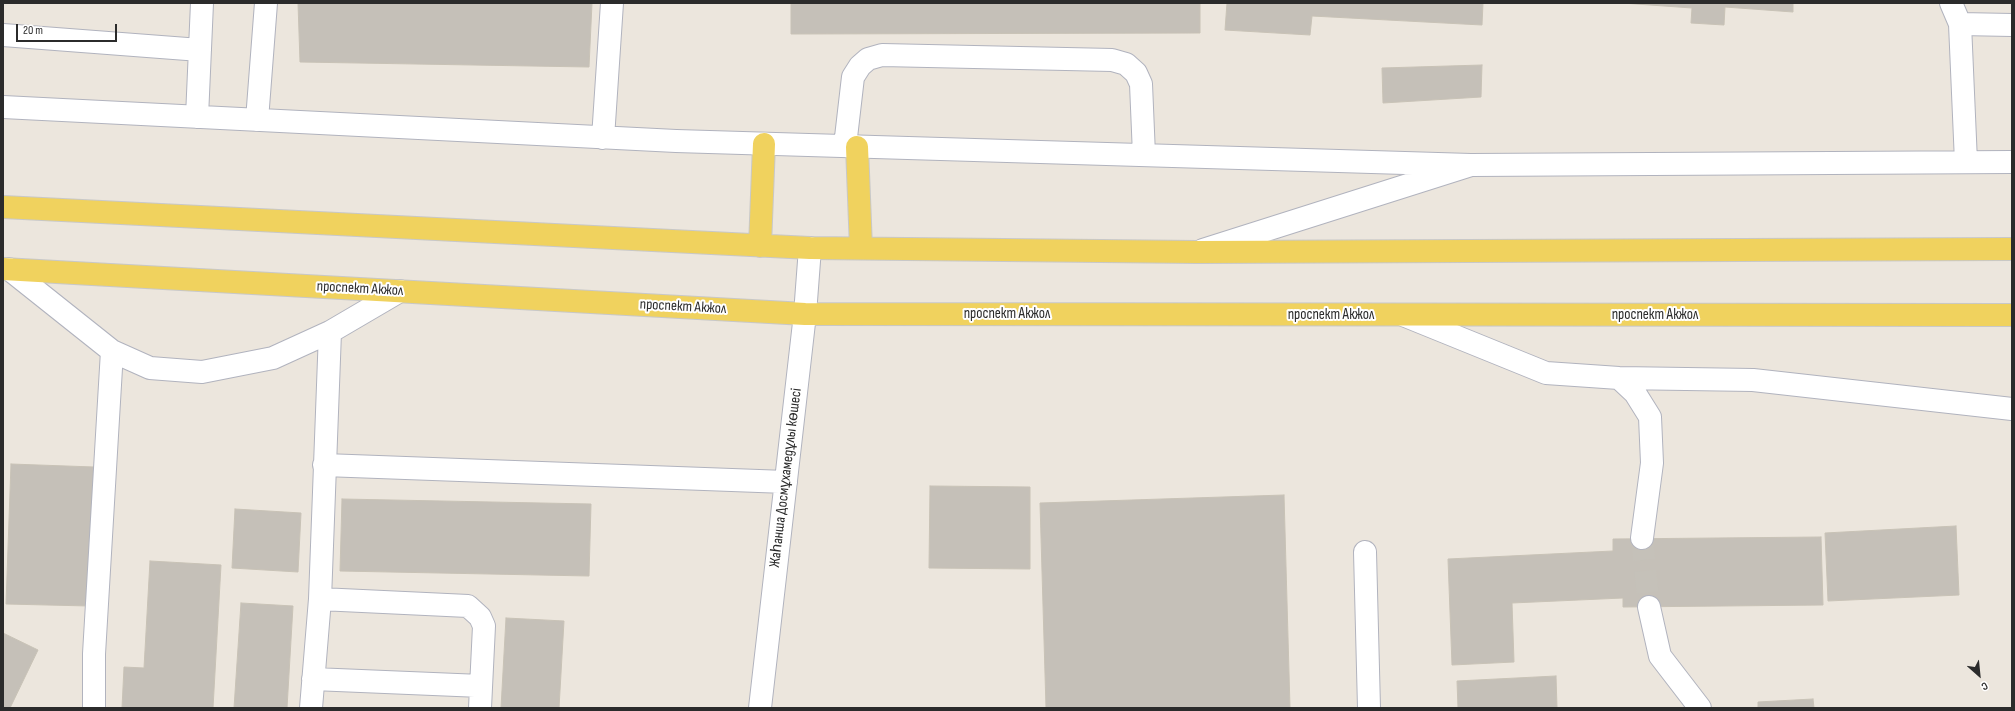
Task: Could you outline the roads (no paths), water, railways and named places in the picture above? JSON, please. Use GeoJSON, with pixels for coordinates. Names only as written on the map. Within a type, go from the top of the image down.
{"type":"FeatureCollection","features":[{"type":"Feature","properties":{"kind":"main road"},"geometry":{"type":"LineString","coordinates":[[760,246],[764,144]]}},
{"type":"Feature","properties":{"kind":"main road"},"geometry":{"type":"LineString","coordinates":[[851,146],[862,248]]}},
{"type":"Feature","properties":{"kind":"main road"},"geometry":{"type":"LineString","coordinates":[[3,207],[810,248],[1197,252],[2012,249]]}},
{"type":"Feature","properties":{"kind":"main road","name":"проспект Акжол"},"geometry":{"type":"LineString","coordinates":[[6,269],[805,314],[2012,315]]}},
{"type":"Feature","properties":{"kind":"street"},"geometry":{"type":"LineString","coordinates":[[197,117],[202,3]]}},
{"type":"Feature","properties":{"kind":"street"},"geometry":{"type":"LineString","coordinates":[[257,120],[266,3]]}},
{"type":"Feature","properties":{"kind":"street"},"geometry":{"type":"LineString","coordinates":[[603,138],[612,3]]}},
{"type":"Feature","properties":{"kind":"street"},"geometry":{"type":"LineString","coordinates":[[1952,3],[1960,24],[1966,162]]}},
{"type":"Feature","properties":{"kind":"street"},"geometry":{"type":"LineString","coordinates":[[1960,24],[2012,25]]}},
{"type":"Feature","properties":{"kind":"street"},"geometry":{"type":"LineString","coordinates":[[3,35],[200,50]]}},
{"type":"Feature","properties":{"kind":"street"},"geometry":{"type":"LineString","coordinates":[[851,146],[853,77],[860,66],[868,59],[896,54],[1112,60],[1126,64],[1136,73],[1141,84],[1144,155]]}},
{"type":"Feature","properties":{"kind":"street"},"geometry":{"type":"LineString","coordinates":[[3,107],[603,138],[1471,165],[2012,162]]}},
{"type":"Feature","properties":{"kind":"street"},"geometry":{"type":"LineString","coordinates":[[1197,252],[1471,165]]}},
{"type":"Feature","properties":{"kind":"street","name":"Жаһанша Досмұхамедұлы көшесі"},"geometry":{"type":"LineString","coordinates":[[760,708],[805,314],[810,248]]}},
{"type":"Feature","properties":{"kind":"street"},"geometry":{"type":"LineString","coordinates":[[6,269],[112,352],[150,368],[202,372],[273,358],[330,332],[400,291]]}},
{"type":"Feature","properties":{"kind":"street"},"geometry":{"type":"LineString","coordinates":[[1403,315],[1546,373],[1619,378],[1753,380],[2012,409]]}},
{"type":"Feature","properties":{"kind":"street"},"geometry":{"type":"LineString","coordinates":[[311,708],[320,599],[330,332]]}},
{"type":"Feature","properties":{"kind":"street"},"geometry":{"type":"LineString","coordinates":[[94,708],[94,654],[112,352]]}},
{"type":"Feature","properties":{"kind":"street"},"geometry":{"type":"LineString","coordinates":[[1619,378],[1635,393],[1650,417],[1652,463],[1642,538]]}},
{"type":"Feature","properties":{"kind":"street"},"geometry":{"type":"LineString","coordinates":[[324,465],[786,482]]}},
{"type":"Feature","properties":{"kind":"street"},"geometry":{"type":"LineString","coordinates":[[1365,552],[1369,708]]}},
{"type":"Feature","properties":{"kind":"street"},"geometry":{"type":"LineString","coordinates":[[320,599],[468,606],[480,617],[484,626],[480,708]]}},
{"type":"Feature","properties":{"kind":"street"},"geometry":{"type":"LineString","coordinates":[[1649,607],[1660,656],[1700,708]]}},
{"type":"Feature","properties":{"kind":"street"},"geometry":{"type":"LineString","coordinates":[[313,679],[482,686]]}},
{"type":"Feature","properties":{"kind":"tunnel"},"geometry":{"type":"LineString","coordinates":[[1642,538],[1649,607]]}}]}
